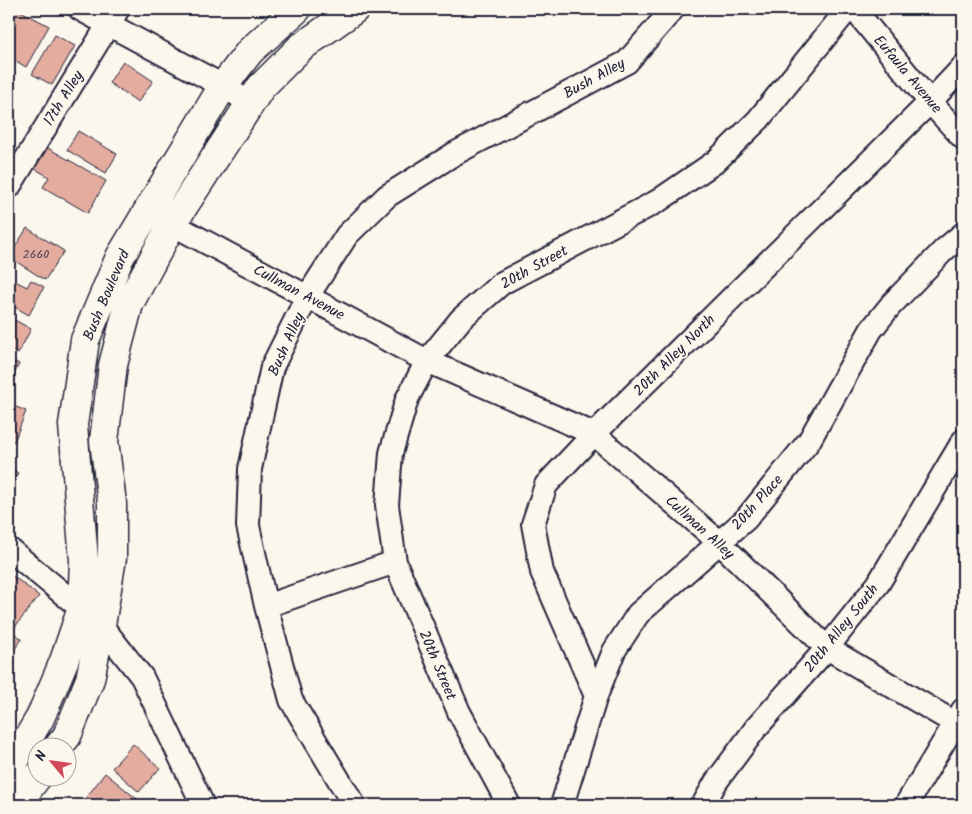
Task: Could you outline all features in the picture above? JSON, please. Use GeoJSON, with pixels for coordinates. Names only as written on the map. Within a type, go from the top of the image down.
{"type":"FeatureCollection","features":[{"type":"Feature","properties":{"kind":"main road","name":"Bush Boulevard"},"geometry":{"type":"LineString","coordinates":[[67,736],[90,679],[92,616],[84,560],[73,426],[85,340],[120,257],[223,86],[250,51],[297,9]]}},
{"type":"Feature","properties":{"kind":"main road","name":"Bush Boulevard"},"geometry":{"type":"LineString","coordinates":[[9,770],[40,718],[64,660],[92,616],[112,558],[112,503],[104,441],[113,365],[129,304],[172,224],[261,87],[300,48],[355,9]]}},
{"type":"Feature","properties":{"kind":"main road"},"geometry":{"type":"LineString","coordinates":[[16,805],[30,786]]}},
{"type":"Feature","properties":{"kind":"street"},"geometry":{"type":"LineString","coordinates":[[80,9],[113,16],[250,103]]}},
{"type":"Feature","properties":{"kind":"street","name":"Bush Alley"},"geometry":{"type":"LineString","coordinates":[[266,606],[248,526],[250,469],[272,367],[307,297],[347,235],[387,196],[454,154],[627,62],[673,9]]}},
{"type":"Feature","properties":{"kind":"street","name":"20th Street"},"geometry":{"type":"LineString","coordinates":[[508,805],[459,712],[395,562],[387,505],[391,453],[407,399],[426,361],[461,319],[502,283],[658,201],[715,162],[758,120],[848,9]]}},
{"type":"Feature","properties":{"kind":"street","name":"Eufaula Avenue"},"geometry":{"type":"LineString","coordinates":[[854,9],[930,102],[963,138]]}},
{"type":"Feature","properties":{"kind":"street","name":"17th Alley"},"geometry":{"type":"LineString","coordinates":[[9,186],[113,16]]}},
{"type":"Feature","properties":{"kind":"street","name":"20th Alley North"},"geometry":{"type":"LineString","coordinates":[[596,696],[542,572],[533,524],[546,485],[594,434],[930,102],[963,67]]}},
{"type":"Feature","properties":{"kind":"street","name":"Cullman Avenue"},"geometry":{"type":"LineString","coordinates":[[172,224],[426,361]]}},
{"type":"Feature","properties":{"kind":"street","name":"20th Place"},"geometry":{"type":"LineString","coordinates":[[562,805],[596,696],[614,651],[638,614],[746,519],[809,441],[871,330],[891,305],[944,250],[963,234]]}},
{"type":"Feature","properties":{"kind":"street","name":"Cullman Alley"},"geometry":{"type":"LineString","coordinates":[[426,361],[594,434],[719,542],[827,648],[959,716]]}},
{"type":"Feature","properties":{"kind":"street","name":"20th Alley South"},"geometry":{"type":"LineString","coordinates":[[704,805],[716,782],[756,728],[827,648],[878,584],[963,441]]}},
{"type":"Feature","properties":{"kind":"street"},"geometry":{"type":"LineString","coordinates":[[9,549],[92,616],[142,677],[203,805]]}},
{"type":"Feature","properties":{"kind":"street"},"geometry":{"type":"LineString","coordinates":[[354,805],[291,700],[266,606],[395,562]]}},
{"type":"Feature","properties":{"kind":"street"},"geometry":{"type":"LineString","coordinates":[[906,805],[959,716]]}},
{"type":"Feature","properties":{"kind":"building"},"geometry":{"type":"Polygon","coordinates":[[[17,9],[49,26],[26,67],[9,57],[9,24],[17,9]]]}},
{"type":"Feature","properties":{"kind":"building"},"geometry":{"type":"Polygon","coordinates":[[[55,35],[75,46],[52,85],[32,74],[55,35]]]}},
{"type":"Feature","properties":{"kind":"building"},"geometry":{"type":"Polygon","coordinates":[[[123,61],[153,81],[138,102],[109,83],[123,61]]]}},
{"type":"Feature","properties":{"kind":"building"},"geometry":{"type":"Polygon","coordinates":[[[78,131],[117,154],[106,173],[67,150],[78,131]]]}},
{"type":"Feature","properties":{"kind":"building"},"geometry":{"type":"Polygon","coordinates":[[[46,147],[106,181],[88,213],[43,187],[49,177],[34,168],[46,147]]]}},
{"type":"Feature","properties":{"kind":"building"},"geometry":{"type":"Polygon","coordinates":[[[27,228],[64,251],[45,280],[9,257],[27,228]]]}},
{"type":"Feature","properties":{"kind":"building"},"geometry":{"type":"Polygon","coordinates":[[[13,280],[27,287],[31,280],[44,287],[29,315],[9,304],[9,287],[13,280]]]}},
{"type":"Feature","properties":{"kind":"building"},"geometry":{"type":"Polygon","coordinates":[[[9,317],[31,329],[18,354],[9,349],[9,317]]]}},
{"type":"Feature","properties":{"kind":"building"},"geometry":{"type":"Polygon","coordinates":[[[9,359],[19,364],[9,385],[9,359]]]}},
{"type":"Feature","properties":{"kind":"building"},"geometry":{"type":"Polygon","coordinates":[[[9,404],[26,411],[14,442],[9,440],[9,404]]]}},
{"type":"Feature","properties":{"kind":"building"},"geometry":{"type":"Polygon","coordinates":[[[9,467],[18,473],[9,488],[9,467]]]}},
{"type":"Feature","properties":{"kind":"building"},"geometry":{"type":"Polygon","coordinates":[[[9,573],[39,596],[15,627],[9,622],[9,573]]]}},
{"type":"Feature","properties":{"kind":"building"},"geometry":{"type":"Polygon","coordinates":[[[9,629],[22,639],[9,657],[9,629]]]}},
{"type":"Feature","properties":{"kind":"building"},"geometry":{"type":"Polygon","coordinates":[[[133,744],[160,768],[139,792],[112,768],[133,744]]]}},
{"type":"Feature","properties":{"kind":"building"},"geometry":{"type":"Polygon","coordinates":[[[105,773],[137,799],[132,805],[93,805],[85,799],[105,773]]]}}]}
